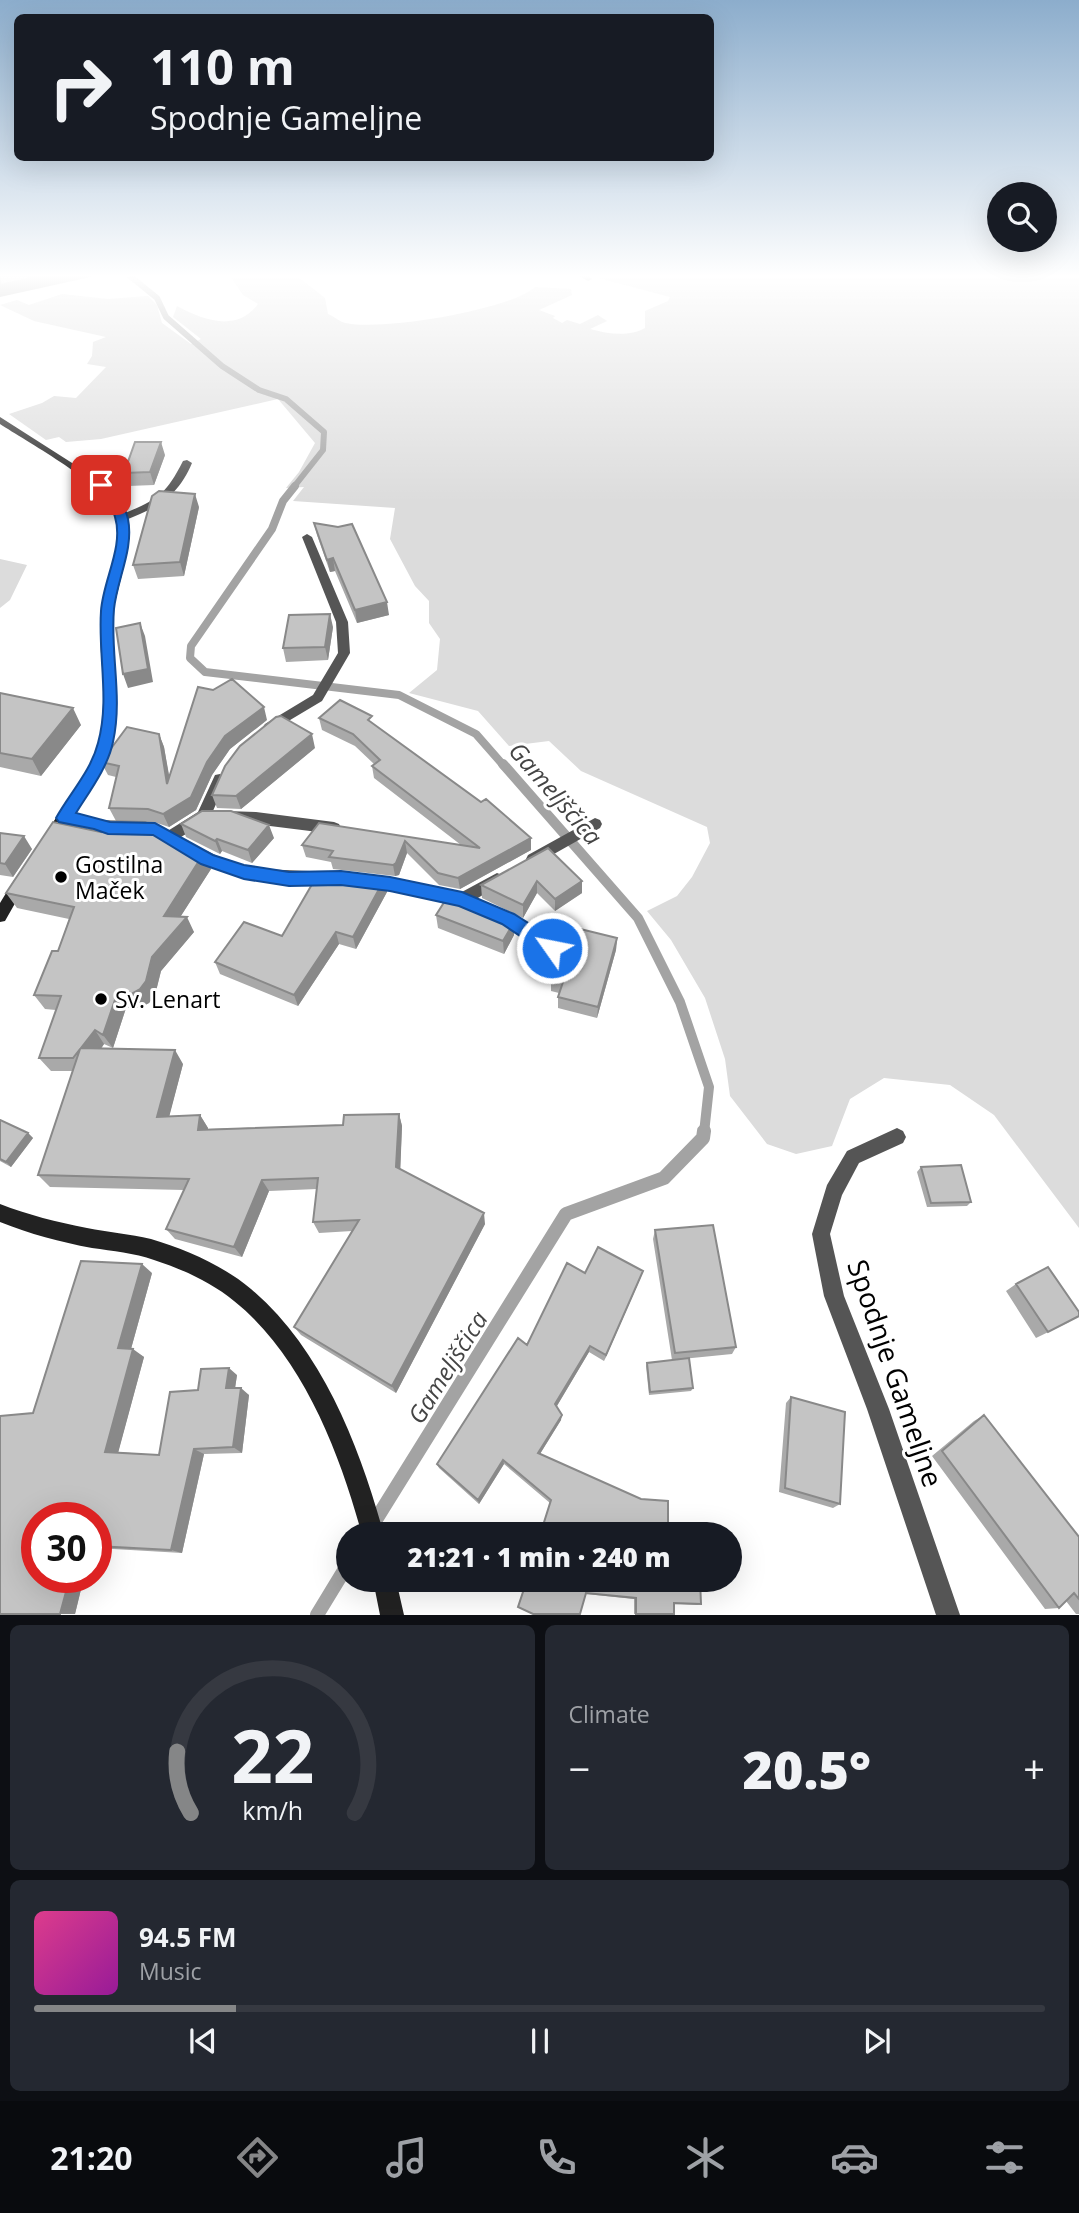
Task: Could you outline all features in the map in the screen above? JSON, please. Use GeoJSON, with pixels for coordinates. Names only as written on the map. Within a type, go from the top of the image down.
{"type":"FeatureCollection","features":[{"type":"Feature","properties":{"kind":"street"},"geometry":{"type":"LineString","coordinates":[[0,420],[101,485],[112,497],[122,518],[122,540],[107,609],[111,712],[105,746],[91,776],[42,850]]}},
{"type":"Feature","properties":{"kind":"street"},"geometry":{"type":"LineString","coordinates":[[122,518],[158,503],[177,488],[187,463]]}},
{"type":"Feature","properties":{"kind":"street"},"geometry":{"type":"LineString","coordinates":[[258,737],[318,698],[344,653],[342,622],[307,537]]}},
{"type":"Feature","properties":{"kind":"street"},"geometry":{"type":"LineString","coordinates":[[204,816],[221,776],[229,765]]}},
{"type":"Feature","properties":{"kind":"street"},"geometry":{"type":"LineString","coordinates":[[171,836],[204,816],[257,817],[351,831]]}},
{"type":"Feature","properties":{"kind":"street"},"geometry":{"type":"LineString","coordinates":[[64,818],[97,823],[108,828],[149,829],[171,836],[207,859],[244,872],[289,879],[341,878],[378,882],[462,899],[508,919],[552,948]]}},
{"type":"Feature","properties":{"kind":"street"},"geometry":{"type":"LineString","coordinates":[[462,899],[589,827]]}},
{"type":"Feature","properties":{"kind":"street"},"geometry":{"type":"LineString","coordinates":[[0,916],[27,873]]}},
{"type":"Feature","properties":{"kind":"street","name":"Spodnje Gameljne"},"geometry":{"type":"LineString","coordinates":[[897,1138],[853,1157],[834,1192],[821,1234],[834,1296],[878,1409],[948,1615]]}},
{"type":"Feature","properties":{"kind":"street"},"geometry":{"type":"LineString","coordinates":[[0,1213],[26,1224],[151,1249],[196,1267],[243,1295],[281,1332],[340,1437],[370,1522]]}},
{"type":"Feature","properties":{"kind":"shaded area"},"geometry":{"type":"Polygon","coordinates":[[[92,351],[1079,351],[1079,1228],[994,1115],[950,1085],[884,1078],[850,1099],[832,1146],[796,1154],[767,1144],[730,1096],[725,1059],[705,998],[671,940],[647,911],[677,896],[692,877],[710,843],[707,827],[581,771],[549,741],[509,746],[478,711],[409,693],[437,670],[440,639],[429,623],[429,601],[415,586],[390,539],[395,508],[293,501],[304,487],[286,488],[299,472],[315,443],[278,399],[101,439],[66,442],[59,437],[46,440],[9,414],[54,396],[76,398],[106,367],[87,364],[92,351]]]}},
{"type":"Feature","properties":{"kind":"shaded area"},"geometry":{"type":"Polygon","coordinates":[[[0,559],[27,565],[10,600],[0,608],[0,559]]]}},
{"type":"Feature","properties":{"kind":"building"},"geometry":{"type":"Polygon","coordinates":[[[135,442],[161,442],[150,472],[124,473],[135,442]]]}},
{"type":"Feature","properties":{"kind":"building"},"geometry":{"type":"Polygon","coordinates":[[[159,491],[195,494],[180,562],[133,565],[152,496],[159,491]]]}},
{"type":"Feature","properties":{"kind":"building"},"geometry":{"type":"Polygon","coordinates":[[[314,523],[338,527],[352,524],[387,602],[355,610],[333,558],[327,560],[314,523]]]}},
{"type":"Feature","properties":{"kind":"building"},"geometry":{"type":"Polygon","coordinates":[[[330,614],[325,647],[283,648],[289,615],[330,614]]]}},
{"type":"Feature","properties":{"kind":"building"},"geometry":{"type":"Polygon","coordinates":[[[140,623],[148,669],[123,674],[116,628],[140,623]]]}},
{"type":"Feature","properties":{"kind":"building"},"geometry":{"type":"Polygon","coordinates":[[[232,679],[264,707],[225,736],[207,762],[191,797],[163,814],[148,809],[109,808],[119,766],[101,762],[127,727],[159,734],[167,784],[198,687],[213,690],[232,679]]]}},
{"type":"Feature","properties":{"kind":"building"},"geometry":{"type":"Polygon","coordinates":[[[0,693],[73,708],[32,759],[0,753],[0,693]]]}},
{"type":"Feature","properties":{"kind":"building"},"geometry":{"type":"Polygon","coordinates":[[[340,700],[372,716],[368,720],[481,802],[486,799],[531,838],[458,878],[438,873],[405,841],[393,865],[329,857],[333,851],[302,845],[319,823],[480,848],[372,766],[380,760],[353,734],[319,718],[340,700]]]}},
{"type":"Feature","properties":{"kind":"building"},"geometry":{"type":"Polygon","coordinates":[[[281,716],[312,734],[236,796],[212,795],[225,766],[240,746],[276,717],[281,716]]]}},
{"type":"Feature","properties":{"kind":"building"},"geometry":{"type":"Polygon","coordinates":[[[202,811],[231,811],[269,825],[248,850],[217,839],[215,841],[181,824],[202,811]]]}},
{"type":"Feature","properties":{"kind":"building"},"geometry":{"type":"Polygon","coordinates":[[[104,821],[145,822],[204,853],[164,916],[187,917],[152,957],[146,981],[140,989],[131,994],[117,994],[103,1035],[95,1030],[81,1048],[175,1050],[157,1117],[200,1115],[198,1130],[343,1125],[344,1115],[399,1114],[396,1167],[484,1213],[392,1386],[294,1327],[359,1220],[313,1222],[318,1178],[262,1180],[234,1247],[166,1229],[189,1179],[38,1175],[80,1049],[73,1058],[39,1058],[61,996],[34,995],[52,951],[58,951],[74,907],[6,893],[53,822],[101,832],[104,821]]]}},
{"type":"Feature","properties":{"kind":"building"},"geometry":{"type":"Polygon","coordinates":[[[0,833],[24,836],[5,864],[0,863],[0,833]]]}},
{"type":"Feature","properties":{"kind":"building"},"geometry":{"type":"Polygon","coordinates":[[[548,848],[582,881],[555,899],[537,881],[523,905],[481,885],[548,848]]]}},
{"type":"Feature","properties":{"kind":"building"},"geometry":{"type":"Polygon","coordinates":[[[318,874],[384,880],[353,937],[336,932],[294,995],[215,962],[244,922],[282,936],[318,874]]]}},
{"type":"Feature","properties":{"kind":"building"},"geometry":{"type":"Polygon","coordinates":[[[450,893],[514,922],[503,941],[436,915],[450,893]]]}},
{"type":"Feature","properties":{"kind":"building"},"geometry":{"type":"Polygon","coordinates":[[[568,926],[617,938],[598,1007],[558,997],[563,982],[551,979],[568,926]]]}},
{"type":"Feature","properties":{"kind":"building"},"geometry":{"type":"Polygon","coordinates":[[[0,1120],[28,1133],[6,1162],[0,1159],[0,1120]]]}},
{"type":"Feature","properties":{"kind":"building"},"geometry":{"type":"Polygon","coordinates":[[[961,1165],[971,1202],[931,1203],[921,1167],[961,1165]]]}},
{"type":"Feature","properties":{"kind":"building"},"geometry":{"type":"Polygon","coordinates":[[[713,1225],[736,1347],[675,1353],[655,1230],[713,1225]]]}},
{"type":"Feature","properties":{"kind":"building"},"geometry":{"type":"Polygon","coordinates":[[[598,1247],[643,1271],[606,1355],[590,1346],[555,1404],[562,1415],[538,1453],[641,1499],[668,1501],[668,1522],[544,1522],[551,1500],[503,1460],[478,1500],[437,1464],[518,1338],[527,1345],[567,1263],[585,1273],[598,1247]]]}},
{"type":"Feature","properties":{"kind":"building"},"geometry":{"type":"Polygon","coordinates":[[[81,1261],[142,1264],[118,1348],[133,1349],[105,1452],[159,1455],[170,1392],[198,1390],[201,1369],[229,1368],[226,1388],[241,1388],[233,1447],[194,1449],[171,1550],[112,1547],[112,1502],[21,1502],[21,1593],[66,1593],[60,1614],[0,1614],[0,1416],[33,1413],[81,1261]]]}},
{"type":"Feature","properties":{"kind":"building"},"geometry":{"type":"Polygon","coordinates":[[[1048,1267],[1079,1312],[1079,1316],[1048,1332],[1016,1284],[1048,1267]]]}},
{"type":"Feature","properties":{"kind":"building"},"geometry":{"type":"Polygon","coordinates":[[[689,1358],[693,1388],[650,1392],[647,1363],[689,1358]]]}},
{"type":"Feature","properties":{"kind":"building"},"geometry":{"type":"Polygon","coordinates":[[[791,1397],[845,1412],[840,1504],[785,1488],[791,1397]]]}},
{"type":"Feature","properties":{"kind":"building"},"geometry":{"type":"Polygon","coordinates":[[[984,1415],[1079,1537],[1079,1599],[1074,1593],[1059,1608],[942,1451],[984,1415]]]}},
{"type":"Feature","properties":{"kind":"building"},"geometry":{"type":"Polygon","coordinates":[[[523,1592],[700,1592],[701,1604],[674,1603],[674,1614],[636,1614],[636,1598],[586,1593],[580,1614],[533,1614],[518,1607],[523,1592]]]}},
{"type":"Feature","properties":{"kind":"waterway","name":"Gameljščica"},"geometry":{"type":"LineString","coordinates":[[205,351],[222,366],[259,390],[286,399],[324,432],[323,450],[293,488]]}},
{"type":"Feature","properties":{"kind":"waterway","name":"Gameljščica"},"geometry":{"type":"LineString","coordinates":[[295,486],[283,501],[272,529],[191,646],[190,658],[205,672],[399,695],[476,734],[504,766]]}},
{"type":"Feature","properties":{"kind":"waterway","name":"Gameljščica"},"geometry":{"type":"LineString","coordinates":[[503,764],[638,918],[680,1002],[709,1087],[704,1133]]}},
{"type":"Feature","properties":{"kind":"waterway","name":"Gameljščica"},"geometry":{"type":"LineString","coordinates":[[374,1522],[566,1214],[664,1178],[703,1138],[704,1131]]}},
{"type":"Feature","properties":{"kind":"waterway","name":"Gameljščica"},"geometry":{"type":"LineString","coordinates":[[317,1615],[336,1584]]}},
{"type":"Feature","properties":{"kind":"place","name":"Gostilna Maček"},"geometry":{"type":"Point","coordinates":[61,877]}},
{"type":"Feature","properties":{"kind":"place","name":"Sv. Lenart"},"geometry":{"type":"Point","coordinates":[101,999]}},
{"type":"Feature","properties":{"kind":"route"},"geometry":{"type":"LineString","coordinates":[[101,485],[112,497],[122,518],[122,540],[107,609],[111,712],[105,746],[91,776],[64,818],[97,823],[108,828],[155,829],[207,859],[244,872],[289,879],[341,878],[390,884],[462,899],[508,919],[552,948]]}}]}
